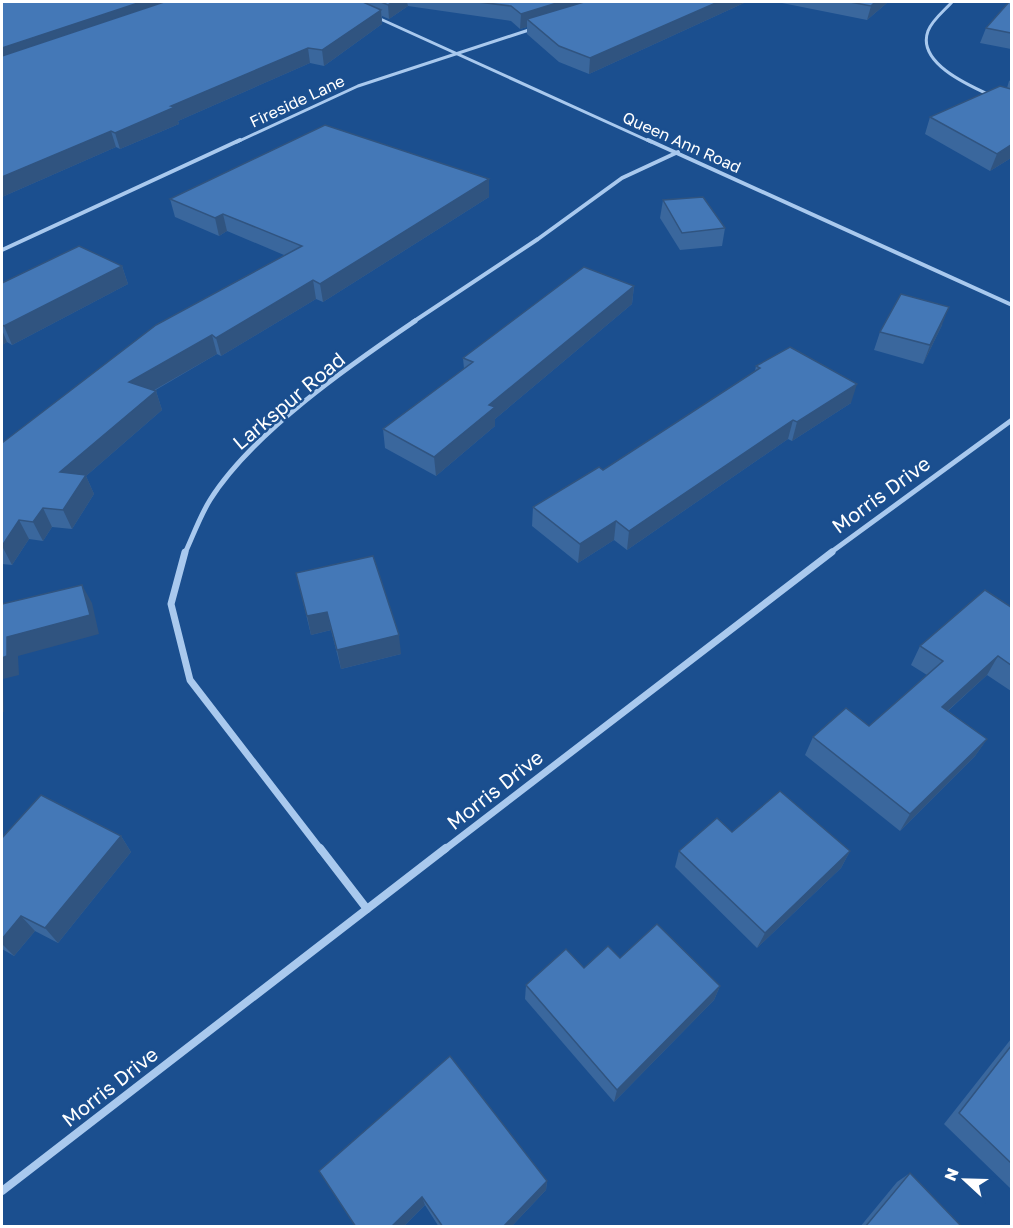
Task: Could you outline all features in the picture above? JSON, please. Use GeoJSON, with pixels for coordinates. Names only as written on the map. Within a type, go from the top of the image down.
{"type":"FeatureCollection","features":[{"type":"Feature","properties":{"kind":"street"},"geometry":{"type":"LineString","coordinates":[[952,2],[928,31],[925,43],[928,52],[936,63],[953,76],[997,99]]}},
{"type":"Feature","properties":{"kind":"street","name":"Queen Ann Road"},"geometry":{"type":"LineString","coordinates":[[374,16],[1011,305]]}},
{"type":"Feature","properties":{"kind":"street","name":"Fireside Lane"},"geometry":{"type":"LineString","coordinates":[[2,250],[358,86],[546,24]]}},
{"type":"Feature","properties":{"kind":"street","name":"Larkspur Road"},"geometry":{"type":"LineString","coordinates":[[367,909],[190,680],[171,604],[186,553],[210,501],[250,449],[319,390],[394,335],[538,239],[622,177],[678,152]]}},
{"type":"Feature","properties":{"kind":"street","name":"Morris Drive"},"geometry":{"type":"LineString","coordinates":[[2,1191],[778,591],[1011,420]]}},
{"type":"Feature","properties":{"kind":"building"},"geometry":{"type":"Polygon","coordinates":[[[2,2],[141,2],[2,48],[2,2]]]}},
{"type":"Feature","properties":{"kind":"building"},"geometry":{"type":"Polygon","coordinates":[[[164,2],[363,2],[381,10],[322,50],[308,48],[171,106],[175,107],[115,133],[111,131],[2,177],[2,56],[164,2]]]}},
{"type":"Feature","properties":{"kind":"building"},"geometry":{"type":"Polygon","coordinates":[[[478,2],[560,2],[521,14],[511,6],[478,2]]]}},
{"type":"Feature","properties":{"kind":"building"},"geometry":{"type":"Polygon","coordinates":[[[584,2],[718,2],[590,58],[559,46],[527,19],[584,2]]]}},
{"type":"Feature","properties":{"kind":"building"},"geometry":{"type":"Polygon","coordinates":[[[850,2],[875,2],[871,6],[850,2]]]}},
{"type":"Feature","properties":{"kind":"building"},"geometry":{"type":"Polygon","coordinates":[[[1011,2],[1011,33],[986,28],[1011,2]]]}},
{"type":"Feature","properties":{"kind":"building"},"geometry":{"type":"Polygon","coordinates":[[[1000,86],[1011,89],[1011,145],[997,154],[930,117],[1000,86]]]}},
{"type":"Feature","properties":{"kind":"building"},"geometry":{"type":"Polygon","coordinates":[[[325,125],[489,179],[320,284],[313,280],[216,338],[212,335],[129,382],[156,391],[60,472],[86,475],[63,510],[43,508],[33,522],[19,520],[2,546],[2,443],[156,325],[302,246],[223,214],[215,218],[170,199],[325,125]]]}},
{"type":"Feature","properties":{"kind":"building"},"geometry":{"type":"Polygon","coordinates":[[[703,197],[725,228],[682,233],[663,200],[703,197]]]}},
{"type":"Feature","properties":{"kind":"building"},"geometry":{"type":"Polygon","coordinates":[[[79,246],[122,266],[2,325],[2,283],[79,246]]]}},
{"type":"Feature","properties":{"kind":"building"},"geometry":{"type":"Polygon","coordinates":[[[584,267],[634,286],[489,405],[495,407],[434,457],[383,429],[473,362],[463,358],[584,267]]]}},
{"type":"Feature","properties":{"kind":"building"},"geometry":{"type":"Polygon","coordinates":[[[901,294],[949,307],[930,345],[880,332],[901,294]]]}},
{"type":"Feature","properties":{"kind":"building"},"geometry":{"type":"Polygon","coordinates":[[[790,347],[857,384],[797,422],[793,420],[629,531],[616,521],[580,544],[533,507],[599,467],[603,470],[760,368],[756,366],[790,347]]]}},
{"type":"Feature","properties":{"kind":"building"},"geometry":{"type":"Polygon","coordinates":[[[373,556],[399,635],[337,650],[327,612],[307,616],[296,573],[373,556]]]}},
{"type":"Feature","properties":{"kind":"building"},"geometry":{"type":"Polygon","coordinates":[[[82,585],[90,615],[7,637],[7,656],[2,658],[2,604],[82,585]]]}},
{"type":"Feature","properties":{"kind":"building"},"geometry":{"type":"Polygon","coordinates":[[[985,590],[1011,607],[1011,665],[998,656],[942,707],[987,739],[910,814],[813,737],[846,708],[869,726],[943,661],[920,646],[985,590]]]}},
{"type":"Feature","properties":{"kind":"building"},"geometry":{"type":"Polygon","coordinates":[[[780,791],[850,851],[765,933],[679,851],[717,818],[732,832],[780,791]]]}},
{"type":"Feature","properties":{"kind":"building"},"geometry":{"type":"Polygon","coordinates":[[[41,795],[121,836],[45,928],[21,916],[2,939],[2,838],[41,795]]]}},
{"type":"Feature","properties":{"kind":"building"},"geometry":{"type":"Polygon","coordinates":[[[657,924],[720,986],[617,1090],[526,985],[566,949],[584,968],[608,946],[620,958],[657,924]]]}},
{"type":"Feature","properties":{"kind":"building"},"geometry":{"type":"Polygon","coordinates":[[[1011,1046],[1011,1163],[959,1113],[1011,1046]]]}},
{"type":"Feature","properties":{"kind":"building"},"geometry":{"type":"Polygon","coordinates":[[[450,1056],[547,1181],[503,1227],[443,1227],[422,1197],[391,1227],[356,1227],[319,1171],[450,1056]]]}},
{"type":"Feature","properties":{"kind":"building"},"geometry":{"type":"Polygon","coordinates":[[[910,1173],[962,1227],[865,1227],[910,1173]]]}}]}
